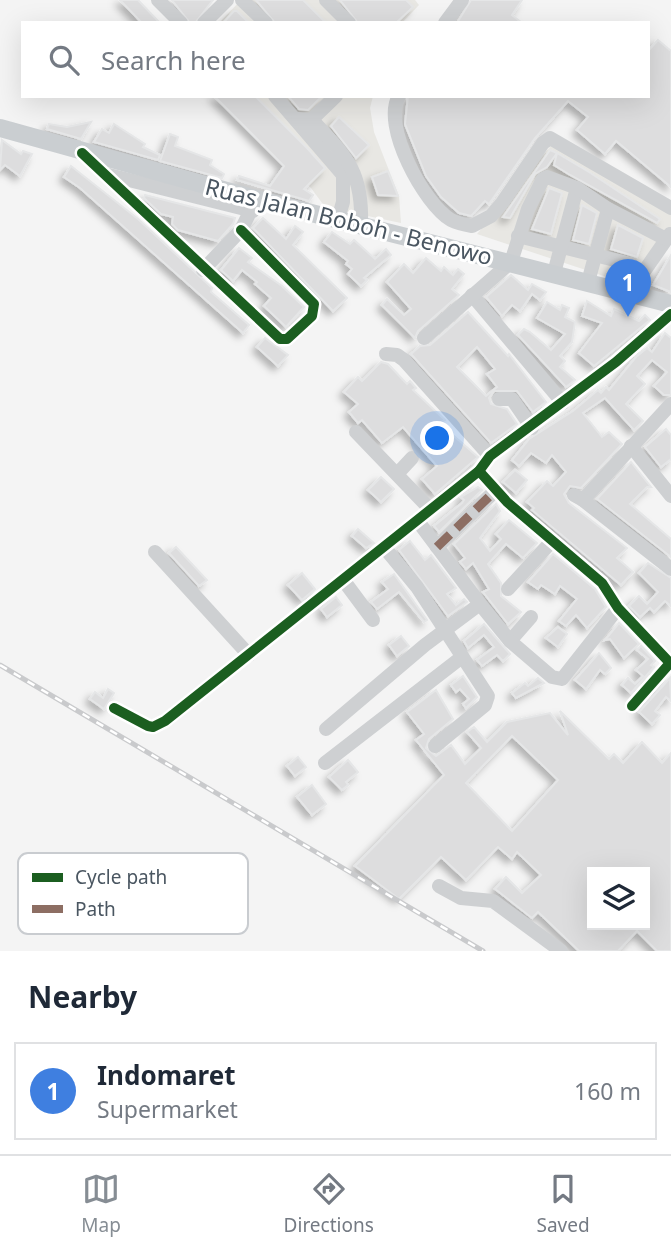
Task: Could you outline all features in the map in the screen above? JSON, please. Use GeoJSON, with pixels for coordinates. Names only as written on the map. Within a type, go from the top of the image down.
{"type":"FeatureCollection","features":[{"type":"Feature","properties":{"kind":"main road","name":"Ruas Jalan Boboh - Benowo"},"geometry":{"type":"LineString","coordinates":[[0,128],[254,205],[338,219],[671,303]]}},
{"type":"Feature","properties":{"kind":"street"},"geometry":{"type":"LineString","coordinates":[[158,0],[179,21]]}},
{"type":"Feature","properties":{"kind":"street"},"geometry":{"type":"LineString","coordinates":[[206,21],[228,0]]}},
{"type":"Feature","properties":{"kind":"street"},"geometry":{"type":"LineString","coordinates":[[242,0],[264,21]]}},
{"type":"Feature","properties":{"kind":"street"},"geometry":{"type":"LineString","coordinates":[[326,0],[347,21]]}},
{"type":"Feature","properties":{"kind":"street"},"geometry":{"type":"LineString","coordinates":[[446,21],[462,0]]}},
{"type":"Feature","properties":{"kind":"street"},"geometry":{"type":"LineString","coordinates":[[277,98],[305,122],[360,187],[361,225]]}},
{"type":"Feature","properties":{"kind":"street"},"geometry":{"type":"LineString","coordinates":[[305,122],[334,98]]}},
{"type":"Feature","properties":{"kind":"street"},"geometry":{"type":"LineString","coordinates":[[398,98],[393,105],[398,142],[431,202],[452,221],[472,226],[491,216],[543,143],[550,138],[671,208]]}},
{"type":"Feature","properties":{"kind":"street"},"geometry":{"type":"LineString","coordinates":[[82,153],[203,270],[280,339],[287,339],[312,316],[314,303],[241,230]]}},
{"type":"Feature","properties":{"kind":"street"},"geometry":{"type":"LineString","coordinates":[[103,173],[254,205],[241,230],[203,270]]}},
{"type":"Feature","properties":{"kind":"street"},"geometry":{"type":"LineString","coordinates":[[338,219],[349,173]]}},
{"type":"Feature","properties":{"kind":"street"},"geometry":{"type":"LineString","coordinates":[[424,338],[511,262],[518,236],[543,179],[552,178],[577,188],[608,209],[669,236],[629,293]]}},
{"type":"Feature","properties":{"kind":"street"},"geometry":{"type":"LineString","coordinates":[[554,272],[577,188]]}},
{"type":"Feature","properties":{"kind":"street"},"geometry":{"type":"LineString","coordinates":[[588,282],[608,209]]}},
{"type":"Feature","properties":{"kind":"street"},"geometry":{"type":"LineString","coordinates":[[518,236],[631,264]]}},
{"type":"Feature","properties":{"kind":"street"},"geometry":{"type":"LineString","coordinates":[[472,295],[563,403]]}},
{"type":"Feature","properties":{"kind":"street"},"geometry":{"type":"LineString","coordinates":[[114,708],[148,726],[159,725],[344,581],[479,471],[490,456],[532,428],[671,314]]}},
{"type":"Feature","properties":{"kind":"street"},"geometry":{"type":"LineString","coordinates":[[386,354],[397,355],[404,360],[490,456]]}},
{"type":"Feature","properties":{"kind":"street"},"geometry":{"type":"LineString","coordinates":[[499,399],[512,399],[532,428]]}},
{"type":"Feature","properties":{"kind":"street"},"geometry":{"type":"LineString","coordinates":[[671,404],[579,497],[671,569]]}},
{"type":"Feature","properties":{"kind":"street"},"geometry":{"type":"LineString","coordinates":[[356,432],[430,509]]}},
{"type":"Feature","properties":{"kind":"street"},"geometry":{"type":"LineString","coordinates":[[631,446],[671,496]]}},
{"type":"Feature","properties":{"kind":"street"},"geometry":{"type":"LineString","coordinates":[[398,473],[412,458]]}},
{"type":"Feature","properties":{"kind":"street"},"geometry":{"type":"LineString","coordinates":[[479,471],[552,541],[602,583],[618,608],[670,662],[632,706]]}},
{"type":"Feature","properties":{"kind":"street"},"geometry":{"type":"LineString","coordinates":[[437,547],[496,490]]}},
{"type":"Feature","properties":{"kind":"street"},"geometry":{"type":"LineString","coordinates":[[417,520],[510,641],[552,677],[562,679],[618,608]]}},
{"type":"Feature","properties":{"kind":"street"},"geometry":{"type":"LineString","coordinates":[[508,589],[552,541]]}},
{"type":"Feature","properties":{"kind":"street"},"geometry":{"type":"LineString","coordinates":[[384,547],[417,587],[462,657],[486,688],[488,696],[485,705],[435,746]]}},
{"type":"Feature","properties":{"kind":"street"},"geometry":{"type":"LineString","coordinates":[[155,551],[249,655]]}},
{"type":"Feature","properties":{"kind":"street"},"geometry":{"type":"LineString","coordinates":[[344,581],[373,620]]}},
{"type":"Feature","properties":{"kind":"street"},"geometry":{"type":"LineString","coordinates":[[326,729],[480,604]]}},
{"type":"Feature","properties":{"kind":"street"},"geometry":{"type":"LineString","coordinates":[[510,641],[531,617]]}},
{"type":"Feature","properties":{"kind":"street"},"geometry":{"type":"LineString","coordinates":[[325,763],[462,657]]}},
{"type":"Feature","properties":{"kind":"street"},"geometry":{"type":"LineString","coordinates":[[439,887],[461,898],[493,901],[561,951]]}},
{"type":"Feature","properties":{"kind":"shaded area"},"geometry":{"type":"Polygon","coordinates":[[[241,0],[415,0],[419,5],[404,21],[221,21],[241,0]]]}},
{"type":"Feature","properties":{"kind":"shaded area"},"geometry":{"type":"Polygon","coordinates":[[[218,98],[372,98],[370,108],[374,132],[399,196],[401,223],[325,207],[311,188],[218,98]]]}},
{"type":"Feature","properties":{"kind":"shaded area"},"geometry":{"type":"Polygon","coordinates":[[[554,142],[671,214],[671,228],[628,284],[477,234],[554,142]]]}},
{"type":"Feature","properties":{"kind":"building"},"geometry":{"type":"Polygon","coordinates":[[[120,0],[138,0],[158,21],[140,21],[120,0]]]}},
{"type":"Feature","properties":{"kind":"building"},"geometry":{"type":"Polygon","coordinates":[[[172,0],[213,0],[197,21],[188,21],[172,0]]]}},
{"type":"Feature","properties":{"kind":"building"},"geometry":{"type":"Polygon","coordinates":[[[256,0],[303,0],[324,21],[273,21],[256,0]]]}},
{"type":"Feature","properties":{"kind":"building"},"geometry":{"type":"Polygon","coordinates":[[[340,0],[406,0],[413,7],[398,21],[356,21],[340,0]]]}},
{"type":"Feature","properties":{"kind":"building"},"geometry":{"type":"Polygon","coordinates":[[[471,0],[522,0],[512,15],[520,21],[458,21],[471,0]]]}},
{"type":"Feature","properties":{"kind":"building"},"geometry":{"type":"Polygon","coordinates":[[[237,11],[247,21],[225,21],[237,11]]]}},
{"type":"Feature","properties":{"kind":"building"},"geometry":{"type":"Polygon","coordinates":[[[658,40],[671,51],[671,187],[616,141],[605,154],[577,130],[588,117],[568,101],[535,138],[489,204],[485,201],[471,216],[459,213],[441,197],[426,176],[405,124],[408,98],[650,98],[650,49],[658,40]]]}},
{"type":"Feature","properties":{"kind":"building"},"geometry":{"type":"Polygon","coordinates":[[[216,98],[257,98],[325,168],[304,189],[313,195],[309,201],[237,180],[239,176],[270,186],[284,166],[216,98]]]}},
{"type":"Feature","properties":{"kind":"building"},"geometry":{"type":"Polygon","coordinates":[[[290,98],[320,98],[308,110],[299,109],[290,98]]]}},
{"type":"Feature","properties":{"kind":"building"},"geometry":{"type":"Polygon","coordinates":[[[339,117],[369,145],[356,158],[331,126],[339,117]]]}},
{"type":"Feature","properties":{"kind":"building"},"geometry":{"type":"Polygon","coordinates":[[[91,122],[81,139],[47,129],[49,124],[67,127],[91,122]]]}},
{"type":"Feature","properties":{"kind":"building"},"geometry":{"type":"Polygon","coordinates":[[[114,124],[145,144],[143,147],[160,155],[158,160],[94,142],[102,129],[109,133],[114,124]]]}},
{"type":"Feature","properties":{"kind":"building"},"geometry":{"type":"Polygon","coordinates":[[[170,134],[178,137],[175,146],[212,160],[210,165],[224,174],[222,178],[160,161],[170,134]]]}},
{"type":"Feature","properties":{"kind":"building"},"geometry":{"type":"Polygon","coordinates":[[[2,140],[21,154],[23,151],[32,154],[20,176],[5,165],[0,170],[2,140]]]}},
{"type":"Feature","properties":{"kind":"building"},"geometry":{"type":"Polygon","coordinates":[[[550,150],[557,153],[547,167],[535,174],[510,218],[503,217],[550,150]]]}},
{"type":"Feature","properties":{"kind":"building"},"geometry":{"type":"Polygon","coordinates":[[[557,153],[660,219],[657,223],[554,165],[557,153]]]}},
{"type":"Feature","properties":{"kind":"building"},"geometry":{"type":"Polygon","coordinates":[[[71,166],[138,219],[212,288],[211,292],[249,325],[243,333],[80,188],[64,177],[71,166]]]}},
{"type":"Feature","properties":{"kind":"building"},"geometry":{"type":"Polygon","coordinates":[[[388,171],[398,196],[378,195],[372,177],[388,171]]]}},
{"type":"Feature","properties":{"kind":"building"},"geometry":{"type":"Polygon","coordinates":[[[549,188],[562,193],[551,234],[532,229],[549,188]]]}},
{"type":"Feature","properties":{"kind":"building"},"geometry":{"type":"Polygon","coordinates":[[[145,195],[235,218],[218,241],[178,230],[172,224],[173,217],[161,214],[144,198],[145,195]]]}},
{"type":"Feature","properties":{"kind":"building"},"geometry":{"type":"Polygon","coordinates":[[[582,205],[597,213],[589,244],[573,240],[582,205]]]}},
{"type":"Feature","properties":{"kind":"building"},"geometry":{"type":"Polygon","coordinates":[[[263,218],[286,239],[295,226],[303,232],[293,245],[347,298],[333,311],[253,228],[263,218]]]}},
{"type":"Feature","properties":{"kind":"building"},"geometry":{"type":"Polygon","coordinates":[[[618,225],[643,238],[637,257],[611,249],[618,225]]]}},
{"type":"Feature","properties":{"kind":"building"},"geometry":{"type":"Polygon","coordinates":[[[332,232],[350,244],[354,240],[375,259],[386,249],[391,255],[364,278],[367,280],[361,286],[348,274],[352,269],[346,264],[348,261],[324,242],[332,232]]]}},
{"type":"Feature","properties":{"kind":"building"},"geometry":{"type":"Polygon","coordinates":[[[239,248],[252,258],[248,262],[282,286],[304,307],[286,327],[264,306],[271,298],[255,284],[257,282],[242,270],[233,281],[221,270],[239,248]]]}},
{"type":"Feature","properties":{"kind":"building"},"geometry":{"type":"Polygon","coordinates":[[[671,255],[671,292],[653,285],[671,255]]]}},
{"type":"Feature","properties":{"kind":"building"},"geometry":{"type":"Polygon","coordinates":[[[426,258],[441,271],[444,267],[453,275],[458,269],[464,274],[452,289],[459,295],[418,331],[415,338],[382,305],[387,299],[404,315],[411,309],[387,282],[404,264],[413,273],[426,258]]]}},
{"type":"Feature","properties":{"kind":"building"},"geometry":{"type":"Polygon","coordinates":[[[511,275],[528,290],[532,284],[546,292],[540,300],[532,294],[520,311],[512,305],[502,316],[486,297],[511,275]]]}},
{"type":"Feature","properties":{"kind":"building"},"geometry":{"type":"Polygon","coordinates":[[[587,301],[611,316],[614,309],[639,321],[645,315],[650,320],[594,366],[579,353],[602,323],[582,316],[587,301]]]}},
{"type":"Feature","properties":{"kind":"building"},"geometry":{"type":"Polygon","coordinates":[[[547,302],[560,310],[562,305],[569,308],[565,317],[575,322],[572,342],[560,356],[565,361],[560,367],[575,380],[566,387],[518,335],[524,329],[551,350],[565,334],[537,318],[547,302]]]}},
{"type":"Feature","properties":{"kind":"building"},"geometry":{"type":"Polygon","coordinates":[[[468,312],[508,356],[509,354],[546,402],[533,412],[517,391],[494,391],[489,398],[491,404],[507,409],[517,424],[491,443],[411,354],[420,346],[430,345],[468,312]],[[477,347],[457,367],[486,396],[497,387],[487,374],[495,369],[477,347]]]}},
{"type":"Feature","properties":{"kind":"building"},"geometry":{"type":"Polygon","coordinates":[[[665,333],[671,338],[671,395],[664,395],[654,386],[667,372],[652,360],[637,376],[645,384],[626,404],[643,421],[634,430],[605,398],[583,413],[602,437],[609,432],[622,444],[581,488],[570,486],[564,494],[569,503],[627,548],[617,558],[633,572],[621,585],[532,510],[534,508],[527,502],[547,481],[553,486],[566,472],[552,455],[546,463],[531,453],[519,466],[512,460],[529,439],[573,411],[598,390],[601,393],[606,387],[609,390],[636,357],[647,348],[652,352],[665,333]]]}},
{"type":"Feature","properties":{"kind":"building"},"geometry":{"type":"Polygon","coordinates":[[[265,338],[288,355],[278,366],[257,347],[265,338]]]}},
{"type":"Feature","properties":{"kind":"building"},"geometry":{"type":"Polygon","coordinates":[[[381,362],[388,364],[407,384],[410,381],[416,388],[413,390],[445,420],[441,422],[446,429],[478,457],[435,494],[422,479],[437,466],[403,427],[382,443],[362,420],[358,423],[349,412],[358,404],[344,392],[358,377],[362,381],[381,362]]]}},
{"type":"Feature","properties":{"kind":"building"},"geometry":{"type":"Polygon","coordinates":[[[666,429],[671,435],[671,459],[661,467],[645,447],[666,429]]]}},
{"type":"Feature","properties":{"kind":"building"},"geometry":{"type":"Polygon","coordinates":[[[631,462],[651,487],[647,487],[630,504],[671,539],[671,557],[597,499],[631,462]]]}},
{"type":"Feature","properties":{"kind":"building"},"geometry":{"type":"Polygon","coordinates":[[[515,470],[527,480],[516,493],[503,482],[515,470]]]}},
{"type":"Feature","properties":{"kind":"building"},"geometry":{"type":"Polygon","coordinates":[[[381,477],[394,489],[381,502],[368,490],[381,477]]]}},
{"type":"Feature","properties":{"kind":"building"},"geometry":{"type":"Polygon","coordinates":[[[478,487],[482,490],[439,532],[434,526],[462,503],[464,500],[461,497],[478,487]]]}},
{"type":"Feature","properties":{"kind":"building"},"geometry":{"type":"Polygon","coordinates":[[[496,504],[500,511],[480,538],[490,551],[501,539],[496,534],[509,520],[537,543],[523,558],[506,544],[488,564],[501,583],[501,596],[521,612],[508,624],[483,592],[489,589],[473,563],[466,569],[460,562],[465,558],[454,544],[496,504]]]}},
{"type":"Feature","properties":{"kind":"building"},"geometry":{"type":"Polygon","coordinates":[[[358,529],[374,543],[366,548],[352,536],[358,529]]]}},
{"type":"Feature","properties":{"kind":"building"},"geometry":{"type":"Polygon","coordinates":[[[410,541],[425,560],[431,555],[456,588],[447,594],[456,605],[464,599],[467,602],[448,616],[399,550],[410,541]]]}},
{"type":"Feature","properties":{"kind":"building"},"geometry":{"type":"Polygon","coordinates":[[[176,547],[207,580],[199,586],[169,553],[176,547]]]}},
{"type":"Feature","properties":{"kind":"building"},"geometry":{"type":"Polygon","coordinates":[[[553,554],[595,589],[606,607],[587,628],[576,615],[566,626],[559,621],[577,599],[560,586],[555,594],[541,585],[538,589],[528,582],[553,554]]]}},
{"type":"Feature","properties":{"kind":"building"},"geometry":{"type":"Polygon","coordinates":[[[648,563],[671,578],[671,606],[665,601],[654,612],[650,608],[640,617],[629,606],[639,596],[647,604],[658,592],[639,573],[648,563]]]}},
{"type":"Feature","properties":{"kind":"building"},"geometry":{"type":"Polygon","coordinates":[[[302,573],[315,589],[302,600],[288,585],[302,573]]]}},
{"type":"Feature","properties":{"kind":"building"},"geometry":{"type":"Polygon","coordinates":[[[394,574],[427,620],[424,622],[399,592],[377,609],[371,602],[388,589],[382,582],[394,574]]]}},
{"type":"Feature","properties":{"kind":"building"},"geometry":{"type":"Polygon","coordinates":[[[336,597],[342,605],[327,617],[321,609],[336,597]]]}},
{"type":"Feature","properties":{"kind":"building"},"geometry":{"type":"Polygon","coordinates":[[[619,623],[639,644],[624,658],[610,639],[605,640],[619,623]]]}},
{"type":"Feature","properties":{"kind":"building"},"geometry":{"type":"Polygon","coordinates":[[[484,624],[510,654],[503,661],[497,655],[482,666],[477,660],[494,647],[484,635],[468,648],[464,641],[484,624]]]}},
{"type":"Feature","properties":{"kind":"building"},"geometry":{"type":"Polygon","coordinates":[[[558,627],[567,634],[558,647],[546,638],[558,627]]]}},
{"type":"Feature","properties":{"kind":"building"},"geometry":{"type":"Polygon","coordinates":[[[401,636],[409,646],[397,656],[389,645],[401,636]]]}},
{"type":"Feature","properties":{"kind":"building"},"geometry":{"type":"Polygon","coordinates":[[[641,646],[655,661],[651,665],[654,667],[631,693],[622,685],[628,678],[635,684],[643,676],[636,670],[648,659],[637,650],[641,646]]]}},
{"type":"Feature","properties":{"kind":"building"},"geometry":{"type":"Polygon","coordinates":[[[599,653],[611,668],[605,674],[600,670],[586,689],[575,680],[599,653]]]}},
{"type":"Feature","properties":{"kind":"building"},"geometry":{"type":"Polygon","coordinates":[[[463,676],[477,697],[466,708],[463,704],[469,699],[460,689],[456,692],[451,685],[463,676]]]}},
{"type":"Feature","properties":{"kind":"building"},"geometry":{"type":"Polygon","coordinates":[[[538,678],[544,683],[516,698],[512,693],[525,683],[528,686],[538,678]]]}},
{"type":"Feature","properties":{"kind":"building"},"geometry":{"type":"Polygon","coordinates":[[[670,678],[671,701],[666,697],[655,711],[660,715],[652,724],[639,712],[670,678]]]}},
{"type":"Feature","properties":{"kind":"building"},"geometry":{"type":"Polygon","coordinates":[[[108,689],[114,693],[104,709],[90,699],[95,692],[103,698],[108,689]]]}},
{"type":"Feature","properties":{"kind":"building"},"geometry":{"type":"Polygon","coordinates":[[[436,690],[453,719],[429,739],[426,748],[436,756],[451,745],[465,764],[481,748],[467,732],[474,727],[487,742],[507,722],[550,713],[568,735],[560,711],[609,759],[614,754],[623,763],[642,742],[662,763],[671,753],[671,951],[657,951],[637,931],[618,951],[579,951],[538,912],[532,918],[495,889],[506,877],[522,893],[541,875],[517,852],[512,859],[498,847],[466,880],[441,857],[399,899],[355,866],[444,775],[416,740],[424,734],[407,712],[436,690]],[[512,736],[466,783],[512,831],[558,780],[512,736]]]}},
{"type":"Feature","properties":{"kind":"building"},"geometry":{"type":"Polygon","coordinates":[[[298,757],[306,767],[295,776],[287,766],[298,757]]]}},
{"type":"Feature","properties":{"kind":"building"},"geometry":{"type":"Polygon","coordinates":[[[348,760],[358,772],[346,782],[348,785],[342,790],[329,777],[348,760]]]}},
{"type":"Feature","properties":{"kind":"building"},"geometry":{"type":"Polygon","coordinates":[[[312,785],[326,804],[312,815],[297,797],[312,785]]]}},
{"type":"Feature","properties":{"kind":"railway"},"geometry":{"type":"LineString","coordinates":[[0,665],[483,951]]}},
{"type":"Feature","properties":{"kind":"marked path"},"geometry":{"type":"LineString","coordinates":[[437,547],[496,490]]}},
{"type":"Feature","properties":{"kind":"cycle path"},"geometry":{"type":"LineString","coordinates":[[82,153],[280,339],[287,339],[312,316],[314,304],[241,230]]}},
{"type":"Feature","properties":{"kind":"cycle path"},"geometry":{"type":"LineString","coordinates":[[114,708],[148,726],[153,727],[165,721],[479,471],[490,456],[616,362],[671,314]]}},
{"type":"Feature","properties":{"kind":"cycle path"},"geometry":{"type":"LineString","coordinates":[[479,471],[507,502],[602,583],[618,608],[670,663],[632,706]]}},
{"type":"Feature","properties":{"kind":"place","name":"Indomaret"},"geometry":{"type":"Point","coordinates":[628,317]}}]}
